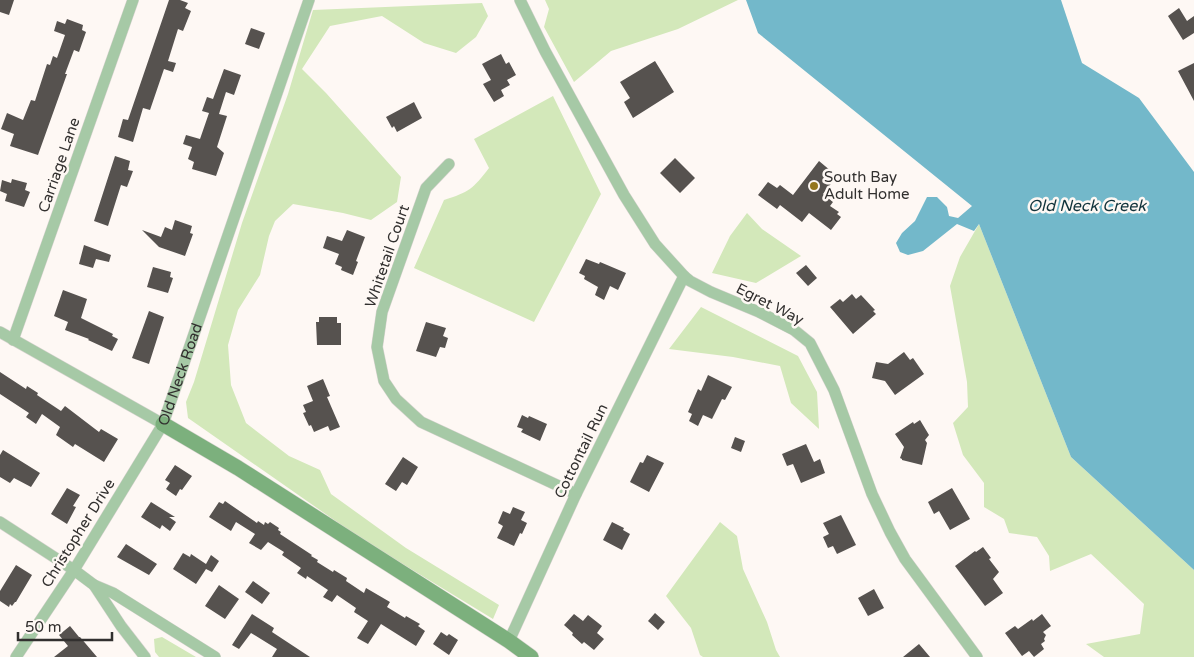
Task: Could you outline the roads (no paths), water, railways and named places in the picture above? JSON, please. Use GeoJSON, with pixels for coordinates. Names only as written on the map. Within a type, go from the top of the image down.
{"type":"FeatureCollection","features":[{"type":"Feature","properties":{"kind":"street","name":"Carriage Lane"},"geometry":{"type":"LineString","coordinates":[[13,340],[132,0]]}},
{"type":"Feature","properties":{"kind":"street","name":"Old Neck Road"},"geometry":{"type":"LineString","coordinates":[[309,0],[164,424],[238,468],[509,641],[531,657]]}},
{"type":"Feature","properties":{"kind":"street","name":"Egret Way"},"geometry":{"type":"LineString","coordinates":[[520,0],[624,195],[655,244],[684,276],[711,292],[759,312],[794,330],[810,343],[834,390],[872,494],[890,532],[905,559],[977,657]]}},
{"type":"Feature","properties":{"kind":"street","name":"Whitetail Court"},"geometry":{"type":"LineString","coordinates":[[449,164],[426,188],[382,312],[377,347],[384,381],[396,399],[421,422],[576,494]]}},
{"type":"Feature","properties":{"kind":"street","name":"Cottontail Run"},"geometry":{"type":"LineString","coordinates":[[509,641],[576,494],[684,276]]}},
{"type":"Feature","properties":{"kind":"street"},"geometry":{"type":"LineString","coordinates":[[0,332],[164,424]]}},
{"type":"Feature","properties":{"kind":"street","name":"Christopher Drive"},"geometry":{"type":"LineString","coordinates":[[16,657],[74,570],[164,424]]}},
{"type":"Feature","properties":{"kind":"street"},"geometry":{"type":"LineString","coordinates":[[0,522],[94,585],[113,593],[215,657]]}},
{"type":"Feature","properties":{"kind":"street"},"geometry":{"type":"LineString","coordinates":[[94,585],[121,626],[145,657]]}},
{"type":"Feature","properties":{"kind":"water","name":"Old Neck Creek"},"geometry":{"type":"Polygon","coordinates":[[[746,0],[1061,0],[1082,63],[1139,98],[1194,172],[1194,570],[1071,457],[979,224],[974,231],[957,224],[923,251],[908,255],[900,252],[896,243],[902,233],[915,221],[927,197],[937,197],[947,207],[949,216],[958,218],[972,206],[758,33],[746,0]]]}},
{"type":"Feature","properties":{"kind":"place","name":"South Bay Adult Home"},"geometry":{"type":"Point","coordinates":[814,186]}}]}
